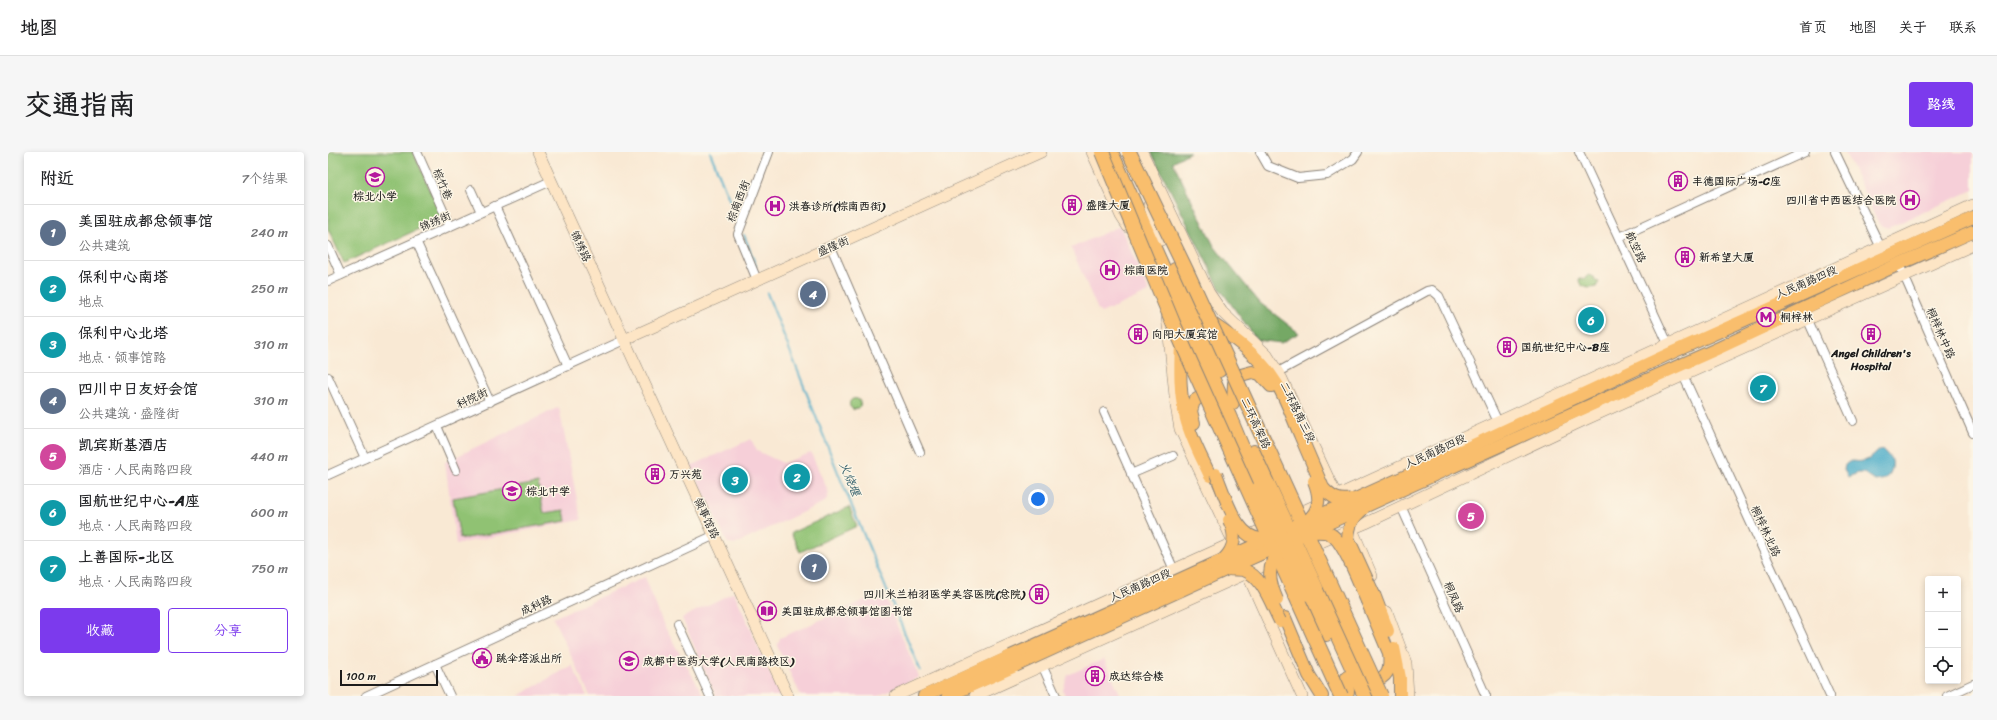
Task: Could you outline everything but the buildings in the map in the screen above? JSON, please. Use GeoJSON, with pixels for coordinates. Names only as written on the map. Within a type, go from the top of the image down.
{"type":"FeatureCollection","features":[{"type":"Feature","properties":{"kind":"highway"},"geometry":{"type":"LineString","coordinates":[[1102,152],[1173,323],[1341,696]]}},
{"type":"Feature","properties":{"kind":"highway"},"geometry":{"type":"LineString","coordinates":[[1111,152],[1139,202]]}},
{"type":"Feature","properties":{"kind":"highway"},"geometry":{"type":"LineString","coordinates":[[1121,152],[1139,202],[1264,486],[1349,672],[1365,696]]}},
{"type":"Feature","properties":{"kind":"highway","name":"二环高架路"},"geometry":{"type":"LineString","coordinates":[[1129,152],[1186,270],[1381,696]]}},
{"type":"Feature","properties":{"kind":"highway"},"geometry":{"type":"LineString","coordinates":[[1157,243],[1157,263],[1188,312]]}},
{"type":"Feature","properties":{"kind":"highway"},"geometry":{"type":"LineString","coordinates":[[1349,672],[1355,696]]}},
{"type":"Feature","properties":{"kind":"main road","name":"人民南路四段"},"geometry":{"type":"LineString","coordinates":[[1452,461],[1671,348],[1973,218]]}},
{"type":"Feature","properties":{"kind":"main road","name":"人民南路四段"},"geometry":{"type":"LineString","coordinates":[[924,696],[1013,661],[1452,461],[1719,348],[1899,264],[1973,232]]}},
{"type":"Feature","properties":{"kind":"main road"},"geometry":{"type":"LineString","coordinates":[[1315,696],[1262,586],[1252,574],[1224,565],[1232,550],[1234,532],[1186,420],[1182,399],[1181,352],[1188,312],[1240,342],[1271,374],[1323,488],[1328,493],[1341,500],[1367,500]]}},
{"type":"Feature","properties":{"kind":"main road"},"geometry":{"type":"LineString","coordinates":[[1231,409],[1232,391],[1238,377],[1252,372],[1271,374]]}},
{"type":"Feature","properties":{"kind":"main road"},"geometry":{"type":"LineString","coordinates":[[1271,374],[1273,390],[1318,493],[1319,503],[1317,510],[1307,527],[1328,533],[1335,537],[1398,663],[1400,696]]}},
{"type":"Feature","properties":{"kind":"main road"},"geometry":{"type":"LineString","coordinates":[[1231,409],[1213,395],[1200,396],[1192,406],[1192,416],[1242,530],[1258,539],[1277,541],[1270,564],[1272,588],[1309,675],[1322,696]]}},
{"type":"Feature","properties":{"kind":"main road"},"geometry":{"type":"LineString","coordinates":[[1347,696],[1349,672],[1371,683],[1381,679],[1387,673],[1390,662],[1391,649],[1348,538],[1349,528],[1367,500]]}},
{"type":"Feature","properties":{"kind":"main road","name":"人民南路四段"},"geometry":{"type":"LineString","coordinates":[[948,696],[1013,661]]}},
{"type":"Feature","properties":{"kind":"street","name":"棕竹巷"},"geometry":{"type":"LineString","coordinates":[[417,152],[450,226]]}},
{"type":"Feature","properties":{"kind":"street","name":"锦绣路"},"geometry":{"type":"LineString","coordinates":[[538,152],[624,340]]}},
{"type":"Feature","properties":{"kind":"street","name":"棕南西街"},"geometry":{"type":"LineString","coordinates":[[757,280],[738,234],[769,152]]}},
{"type":"Feature","properties":{"kind":"street","name":"盛隆街"},"geometry":{"type":"LineString","coordinates":[[624,340],[1041,152]]}},
{"type":"Feature","properties":{"kind":"street"},"geometry":{"type":"LineString","coordinates":[[1092,152],[1121,216],[1157,263]]}},
{"type":"Feature","properties":{"kind":"street"},"geometry":{"type":"LineString","coordinates":[[1107,152],[1139,226],[1157,263],[1163,288],[1176,406],[1180,429],[1302,696]]}},
{"type":"Feature","properties":{"kind":"street"},"geometry":{"type":"LineString","coordinates":[[1125,152],[1147,199],[1157,243]]}},
{"type":"Feature","properties":{"kind":"street","name":"二环路南三段"},"geometry":{"type":"LineString","coordinates":[[1142,152],[1209,293],[1222,312],[1266,355],[1271,374],[1294,401],[1352,529],[1404,653],[1408,696]]}},
{"type":"Feature","properties":{"kind":"street"},"geometry":{"type":"LineString","coordinates":[[1260,152],[1268,166],[1298,178],[1327,175],[1353,159],[1358,152]]}},
{"type":"Feature","properties":{"kind":"street","name":"航空路"},"geometry":{"type":"LineString","coordinates":[[1579,152],[1671,348]]}},
{"type":"Feature","properties":{"kind":"street"},"geometry":{"type":"LineString","coordinates":[[1619,237],[1805,152]]}},
{"type":"Feature","properties":{"kind":"street"},"geometry":{"type":"LineString","coordinates":[[1835,152],[1881,248]]}},
{"type":"Feature","properties":{"kind":"street","name":"锦绣街"},"geometry":{"type":"LineString","coordinates":[[328,281],[551,181]]}},
{"type":"Feature","properties":{"kind":"street"},"geometry":{"type":"LineString","coordinates":[[1156,183],[1157,243]]}},
{"type":"Feature","properties":{"kind":"street"},"geometry":{"type":"LineString","coordinates":[[471,190],[481,212]]}},
{"type":"Feature","properties":{"kind":"street","name":"人民南路四段"},"geometry":{"type":"LineString","coordinates":[[896,696],[1498,422],[1671,348],[1973,205]]}},
{"type":"Feature","properties":{"kind":"street"},"geometry":{"type":"LineString","coordinates":[[494,206],[568,366]]}},
{"type":"Feature","properties":{"kind":"street"},"geometry":{"type":"LineString","coordinates":[[1139,226],[1157,243]]}},
{"type":"Feature","properties":{"kind":"street"},"geometry":{"type":"LineString","coordinates":[[416,241],[490,402]]}},
{"type":"Feature","properties":{"kind":"street"},"geometry":{"type":"LineString","coordinates":[[975,696],[1247,573],[1352,529],[1807,318],[1973,245]]}},
{"type":"Feature","properties":{"kind":"street"},"geometry":{"type":"LineString","coordinates":[[328,246],[341,275]]}},
{"type":"Feature","properties":{"kind":"street"},"geometry":{"type":"LineString","coordinates":[[831,247],[920,452]]}},
{"type":"Feature","properties":{"kind":"street","name":"桐梓林中路"},"geometry":{"type":"LineString","coordinates":[[1899,264],[1973,433]]}},
{"type":"Feature","properties":{"kind":"street"},"geometry":{"type":"LineString","coordinates":[[1271,374],[1427,291],[1432,290],[1439,296],[1498,422]]}},
{"type":"Feature","properties":{"kind":"street"},"geometry":{"type":"LineString","coordinates":[[1807,318],[1853,421]]}},
{"type":"Feature","properties":{"kind":"street","name":"科院街"},"geometry":{"type":"LineString","coordinates":[[328,475],[624,340]]}},
{"type":"Feature","properties":{"kind":"street","name":"领事馆路"},"geometry":{"type":"LineString","coordinates":[[624,340],[788,696]]}},
{"type":"Feature","properties":{"kind":"street","name":"桐梓林北路"},"geometry":{"type":"LineString","coordinates":[[1683,375],[1830,696]]}},
{"type":"Feature","properties":{"kind":"street"},"geometry":{"type":"LineString","coordinates":[[328,377],[365,458]]}},
{"type":"Feature","properties":{"kind":"street"},"geometry":{"type":"LineString","coordinates":[[1104,412],[1174,570]]}},
{"type":"Feature","properties":{"kind":"street"},"geometry":{"type":"LineString","coordinates":[[437,426],[456,470]]}},
{"type":"Feature","properties":{"kind":"street"},"geometry":{"type":"LineString","coordinates":[[1131,474],[1173,456]]}},
{"type":"Feature","properties":{"kind":"street","name":"桐凤路"},"geometry":{"type":"LineString","coordinates":[[1401,506],[1486,696]]}},
{"type":"Feature","properties":{"kind":"street","name":"成科路"},"geometry":{"type":"LineString","coordinates":[[366,696],[715,535]]}},
{"type":"Feature","properties":{"kind":"street"},"geometry":{"type":"LineString","coordinates":[[677,624],[710,696]]}},
{"type":"Feature","properties":{"kind":"street"},"geometry":{"type":"LineString","coordinates":[[435,664],[450,696]]}},
{"type":"Feature","properties":{"kind":"street"},"geometry":{"type":"LineString","coordinates":[[1042,665],[1056,696]]}},
{"type":"Feature","properties":{"kind":"street"},"geometry":{"type":"LineString","coordinates":[[1947,696],[1973,684]]}},
{"type":"Feature","properties":{"kind":"shaded area","name":"四川省中西医结合医院"},"geometry":{"type":"Polygon","coordinates":[[[1845,152],[1973,152],[1973,190],[1888,228],[1879,224],[1845,152]]]}},
{"type":"Feature","properties":{"kind":"shaded area","name":"棕南医院"},"geometry":{"type":"Polygon","coordinates":[[[1120,226],[1149,292],[1101,313],[1098,310],[1071,248],[1120,226]]]}},
{"type":"Feature","properties":{"kind":"shaded area","name":"棕北中学"},"geometry":{"type":"Polygon","coordinates":[[[559,407],[581,520],[456,544],[445,462],[559,407]]]}},
{"type":"Feature","properties":{"kind":"shaded area"},"geometry":{"type":"Polygon","coordinates":[[[751,439],[757,451],[783,463],[811,453],[829,493],[826,501],[734,545],[727,542],[691,466],[751,439]]]}},
{"type":"Feature","properties":{"kind":"shaded area","name":"成都中医药大学(人民南路校区)"},"geometry":{"type":"Polygon","coordinates":[[[645,577],[664,626],[704,696],[590,696],[553,618],[645,577]]]}},
{"type":"Feature","properties":{"kind":"shaded area"},"geometry":{"type":"Polygon","coordinates":[[[734,592],[780,696],[716,696],[682,618],[734,592]]]}},
{"type":"Feature","properties":{"kind":"shaded area"},"geometry":{"type":"Polygon","coordinates":[[[883,592],[919,677],[878,696],[801,696],[777,646],[780,638],[883,592]]]}},
{"type":"Feature","properties":{"kind":"shaded area"},"geometry":{"type":"Polygon","coordinates":[[[1104,659],[1121,696],[1065,696],[1063,690],[1068,675],[1104,659]]]}},
{"type":"Feature","properties":{"kind":"shaded area"},"geometry":{"type":"Polygon","coordinates":[[[572,665],[587,696],[518,696],[572,665]]]}},
{"type":"Feature","properties":{"kind":"green space"},"geometry":{"type":"Polygon","coordinates":[[[328,152],[413,152],[443,218],[344,263],[328,229],[328,152]]]}},
{"type":"Feature","properties":{"kind":"green space"},"geometry":{"type":"Polygon","coordinates":[[[1151,152],[1190,152],[1173,162],[1214,246],[1260,303],[1299,333],[1281,343],[1257,340],[1220,289],[1151,152]]]}},
{"type":"Feature","properties":{"kind":"green space"},"geometry":{"type":"Polygon","coordinates":[[[1589,275],[1594,277],[1595,281],[1599,282],[1596,287],[1588,288],[1579,282],[1579,279],[1583,279],[1589,275]]]}},
{"type":"Feature","properties":{"kind":"green space"},"geometry":{"type":"Polygon","coordinates":[[[855,398],[859,400],[861,404],[859,408],[855,410],[851,408],[849,404],[851,400],[855,398]]]}},
{"type":"Feature","properties":{"kind":"green space"},"geometry":{"type":"Polygon","coordinates":[[[538,483],[544,513],[564,510],[566,521],[460,539],[453,498],[538,483]]]}},
{"type":"Feature","properties":{"kind":"green space"},"geometry":{"type":"Polygon","coordinates":[[[849,507],[857,526],[800,552],[791,533],[849,507]]]}},
{"type":"Feature","properties":{"kind":"water"},"geometry":{"type":"Polygon","coordinates":[[[1880,450],[1884,451],[1892,460],[1891,472],[1886,478],[1875,481],[1864,473],[1858,473],[1848,477],[1844,470],[1847,463],[1866,460],[1880,450]]]}},
{"type":"Feature","properties":{"kind":"waterway","name":"火烧堰"},"geometry":{"type":"LineString","coordinates":[[710,152],[736,216]]}},
{"type":"Feature","properties":{"kind":"waterway","name":"火烧堰"},"geometry":{"type":"LineString","coordinates":[[744,235],[756,266]]}},
{"type":"Feature","properties":{"kind":"waterway","name":"火烧堰"},"geometry":{"type":"LineString","coordinates":[[767,293],[841,480],[920,670]]}},
{"type":"Feature","properties":{"kind":"place","name":"棕北小学"},"geometry":{"type":"Point","coordinates":[375,177]}},
{"type":"Feature","properties":{"kind":"place","name":"丰德国际广场-C座"},"geometry":{"type":"Point","coordinates":[1678,181]}},
{"type":"Feature","properties":{"kind":"place","name":"四川省中西医结合医院"},"geometry":{"type":"Point","coordinates":[1910,200]}},
{"type":"Feature","properties":{"kind":"place","name":"盛隆大厦"},"geometry":{"type":"Point","coordinates":[1072,205]}},
{"type":"Feature","properties":{"kind":"place","name":"洪春诊所(棕南西街)"},"geometry":{"type":"Point","coordinates":[775,206]}},
{"type":"Feature","properties":{"kind":"place","name":"新希望大厦"},"geometry":{"type":"Point","coordinates":[1685,257]}},
{"type":"Feature","properties":{"kind":"place","name":"棕南医院"},"geometry":{"type":"Point","coordinates":[1110,270]}},
{"type":"Feature","properties":{"kind":"place","name":"四川中日友好会馆"},"geometry":{"type":"Point","coordinates":[813,294]}},
{"type":"Feature","properties":{"kind":"place","name":"桐梓林"},"geometry":{"type":"Point","coordinates":[1766,317]}},
{"type":"Feature","properties":{"kind":"place","name":"国航世纪中心-A座"},"geometry":{"type":"Point","coordinates":[1591,320]}},
{"type":"Feature","properties":{"kind":"place","name":"向阳大厦宾馆"},"geometry":{"type":"Point","coordinates":[1138,334]}},
{"type":"Feature","properties":{"kind":"place","name":"Angel Children's Hospital"},"geometry":{"type":"Point","coordinates":[1871,334]}},
{"type":"Feature","properties":{"kind":"place","name":"国航世纪中心-B座"},"geometry":{"type":"Point","coordinates":[1507,347]}},
{"type":"Feature","properties":{"kind":"place","name":"上善国际-北区"},"geometry":{"type":"Point","coordinates":[1763,388]}},
{"type":"Feature","properties":{"kind":"place","name":"万兴苑"},"geometry":{"type":"Point","coordinates":[655,474]}},
{"type":"Feature","properties":{"kind":"place","name":"保利中心南塔"},"geometry":{"type":"Point","coordinates":[797,477]}},
{"type":"Feature","properties":{"kind":"place","name":"保利中心北塔"},"geometry":{"type":"Point","coordinates":[735,480]}},
{"type":"Feature","properties":{"kind":"place","name":"棕北中学"},"geometry":{"type":"Point","coordinates":[512,491]}},
{"type":"Feature","properties":{"kind":"place","name":"凯宾斯基酒店"},"geometry":{"type":"Point","coordinates":[1471,516]}},
{"type":"Feature","properties":{"kind":"place","name":"美国驻成都总领事馆"},"geometry":{"type":"Point","coordinates":[814,567]}},
{"type":"Feature","properties":{"kind":"place","name":"四川米兰柏羽医学美容医院(总院)"},"geometry":{"type":"Point","coordinates":[1039,594]}},
{"type":"Feature","properties":{"kind":"place","name":"美国驻成都总领事馆图书馆"},"geometry":{"type":"Point","coordinates":[767,611]}},
{"type":"Feature","properties":{"kind":"place","name":"跳伞塔派出所"},"geometry":{"type":"Point","coordinates":[482,658]}},
{"type":"Feature","properties":{"kind":"place","name":"成都中医药大学(人民南路校区)"},"geometry":{"type":"Point","coordinates":[629,661]}},
{"type":"Feature","properties":{"kind":"place","name":"成达综合楼"},"geometry":{"type":"Point","coordinates":[1095,676]}}]}
